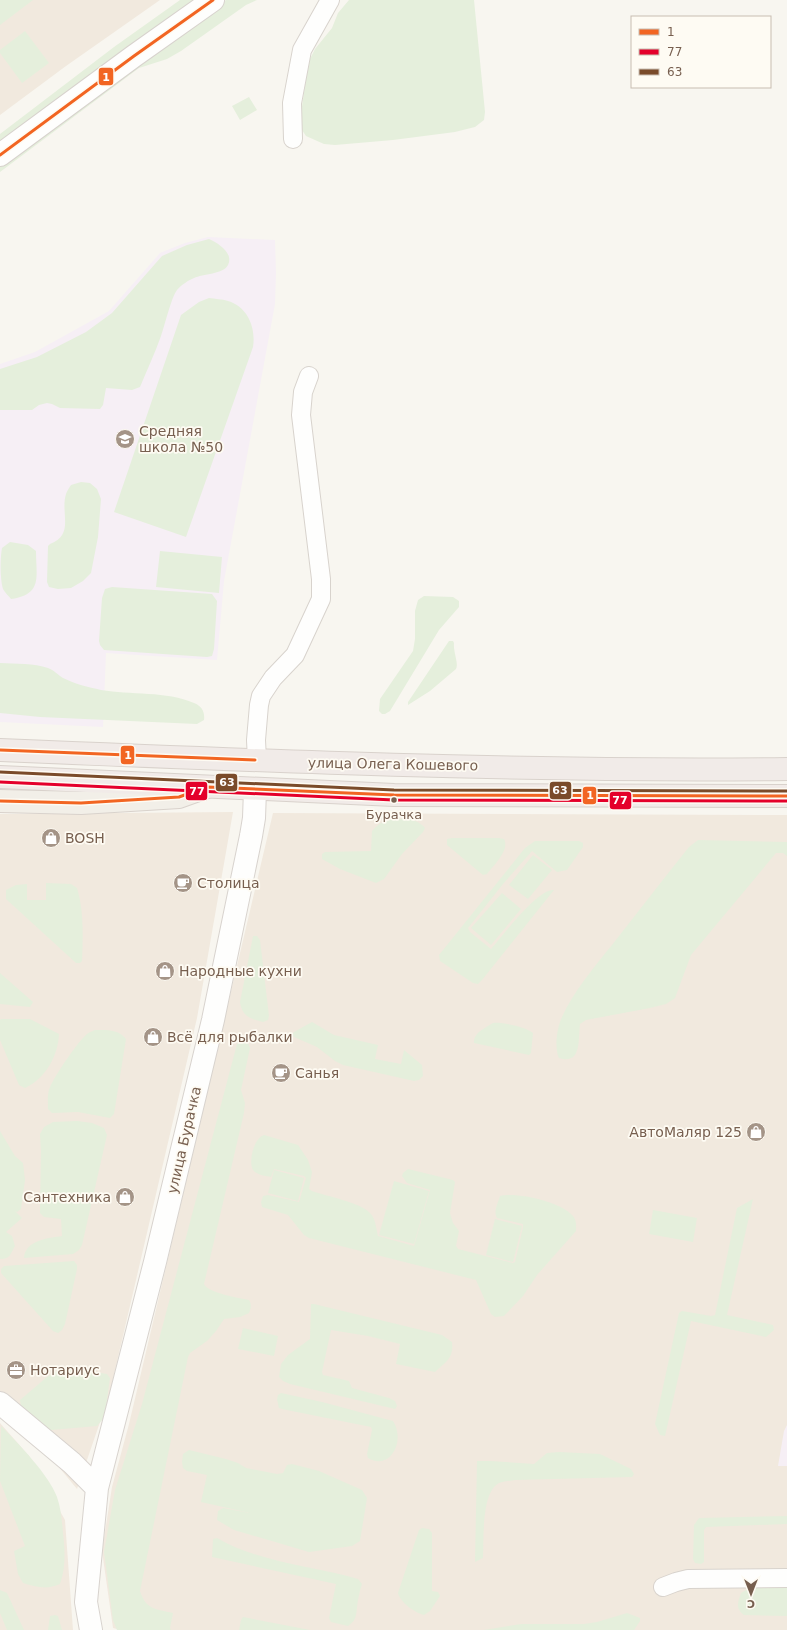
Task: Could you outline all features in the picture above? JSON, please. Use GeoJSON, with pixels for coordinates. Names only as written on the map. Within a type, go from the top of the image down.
{"type":"FeatureCollection","features":[{"type":"Feature","properties":{"kind":"highway","name":"улица Олега Кошевого"},"geometry":{"type":"LineString","coordinates":[[0,750],[346,764],[533,768],[787,769]]}},
{"type":"Feature","properties":{"kind":"highway","name":"улица Олега Кошевого"},"geometry":{"type":"LineString","coordinates":[[0,778],[394,795],[787,796]]}},
{"type":"Feature","properties":{"kind":"main road"},"geometry":{"type":"LineString","coordinates":[[0,155],[134,56],[214,0]]}},
{"type":"Feature","properties":{"kind":"main road"},"geometry":{"type":"LineString","coordinates":[[0,801],[81,803],[179,797],[207,787]]}},
{"type":"Feature","properties":{"kind":"main road","name":"улица Бурачка"},"geometry":{"type":"LineString","coordinates":[[91,1630],[86,1602],[97,1488],[156,1262],[182,1144],[213,1020],[251,836],[254,818],[255,790]]}},
{"type":"Feature","properties":{"kind":"main road"},"geometry":{"type":"LineString","coordinates":[[0,1403],[72,1463],[97,1488]]}},
{"type":"Feature","properties":{"kind":"street"},"geometry":{"type":"LineString","coordinates":[[293,139],[292,103],[302,50],[330,0]]}},
{"type":"Feature","properties":{"kind":"street"},"geometry":{"type":"LineString","coordinates":[[257,760],[256,740],[261,696],[273,678],[295,655],[321,599],[321,579],[301,415],[303,392],[309,376]]}},
{"type":"Feature","properties":{"kind":"street"},"geometry":{"type":"LineString","coordinates":[[663,1587],[688,1579],[787,1578]]}},
{"type":"Feature","properties":{"kind":"shaded area"},"geometry":{"type":"Polygon","coordinates":[[[18,0],[160,0],[66,66],[0,115],[0,13],[18,0]]]}},
{"type":"Feature","properties":{"kind":"shaded area","name":"Средняя школа №50"},"geometry":{"type":"Polygon","coordinates":[[[208,237],[275,240],[276,273],[275,304],[224,581],[217,660],[106,653],[103,727],[0,722],[0,364],[35,352],[109,311],[160,253],[185,243],[208,237]]]}},
{"type":"Feature","properties":{"kind":"shaded area"},"geometry":{"type":"Polygon","coordinates":[[[233,812],[197,1018],[109,1396],[77,1489],[0,1396],[0,814],[233,812]]]}},
{"type":"Feature","properties":{"kind":"shaded area"},"geometry":{"type":"Polygon","coordinates":[[[273,813],[787,815],[787,1630],[121,1630],[113,1628],[102,1551],[112,1487],[129,1424],[273,813]]]}},
{"type":"Feature","properties":{"kind":"shaded area"},"geometry":{"type":"Polygon","coordinates":[[[0,1423],[29,1456],[65,1520],[73,1630],[0,1630],[0,1423]]]}},
{"type":"Feature","properties":{"kind":"shaded area"},"geometry":{"type":"Polygon","coordinates":[[[787,1425],[787,1466],[778,1466],[784,1431],[787,1425]]]}},
{"type":"Feature","properties":{"kind":"green space"},"geometry":{"type":"Polygon","coordinates":[[[0,0],[33,0],[0,25],[0,0]]]}},
{"type":"Feature","properties":{"kind":"green space"},"geometry":{"type":"Polygon","coordinates":[[[180,0],[197,0],[0,144],[0,134],[114,47],[180,0]]]}},
{"type":"Feature","properties":{"kind":"green space"},"geometry":{"type":"Polygon","coordinates":[[[226,0],[257,0],[246,5],[181,51],[167,59],[139,68],[0,172],[0,162],[138,61],[226,0]]]}},
{"type":"Feature","properties":{"kind":"green space"},"geometry":{"type":"Polygon","coordinates":[[[349,0],[474,0],[485,112],[484,120],[475,127],[455,132],[393,140],[335,145],[324,144],[306,136],[302,130],[301,114],[308,63],[315,49],[332,28],[338,13],[349,0]]]}},
{"type":"Feature","properties":{"kind":"green space"},"geometry":{"type":"Polygon","coordinates":[[[25,31],[49,63],[22,83],[0,53],[0,50],[25,31]]]}},
{"type":"Feature","properties":{"kind":"green space"},"geometry":{"type":"Polygon","coordinates":[[[249,97],[257,110],[240,120],[232,106],[249,97]]]}},
{"type":"Feature","properties":{"kind":"green space"},"geometry":{"type":"Polygon","coordinates":[[[209,239],[221,246],[227,253],[229,256],[228,265],[226,268],[218,272],[192,279],[177,290],[170,305],[159,342],[140,387],[132,390],[106,388],[103,405],[100,409],[60,408],[47,403],[39,405],[32,410],[0,410],[0,369],[37,357],[86,332],[112,313],[162,256],[187,245],[209,239]]]}},
{"type":"Feature","properties":{"kind":"green space"},"geometry":{"type":"Polygon","coordinates":[[[209,298],[228,301],[241,308],[252,326],[254,340],[253,347],[186,537],[114,512],[181,315],[199,302],[209,298]]]}},
{"type":"Feature","properties":{"kind":"green space"},"geometry":{"type":"Polygon","coordinates":[[[81,482],[90,483],[97,489],[101,499],[98,537],[91,573],[83,581],[71,588],[58,589],[49,587],[47,582],[48,546],[58,540],[62,535],[65,522],[64,508],[67,491],[71,485],[81,482]]]}},
{"type":"Feature","properties":{"kind":"green space"},"geometry":{"type":"Polygon","coordinates":[[[10,542],[28,545],[36,551],[37,569],[36,583],[33,588],[21,597],[11,599],[3,589],[1,580],[2,548],[10,542]]]}},
{"type":"Feature","properties":{"kind":"green space"},"geometry":{"type":"Polygon","coordinates":[[[160,551],[222,557],[219,593],[156,587],[160,551]]]}},
{"type":"Feature","properties":{"kind":"green space"},"geometry":{"type":"Polygon","coordinates":[[[112,587],[212,594],[217,601],[214,649],[212,656],[207,657],[104,650],[99,641],[102,598],[105,589],[112,587]]]}},
{"type":"Feature","properties":{"kind":"green space"},"geometry":{"type":"Polygon","coordinates":[[[424,596],[453,597],[459,601],[459,607],[439,630],[390,711],[382,714],[379,711],[380,699],[413,651],[415,639],[415,611],[418,600],[424,596]]]}},
{"type":"Feature","properties":{"kind":"green space"},"geometry":{"type":"Polygon","coordinates":[[[449,641],[453,641],[454,643],[457,664],[456,669],[430,691],[408,705],[408,702],[449,641]]]}},
{"type":"Feature","properties":{"kind":"green space"},"geometry":{"type":"Polygon","coordinates":[[[0,663],[43,666],[52,670],[63,678],[101,690],[160,695],[183,699],[197,704],[201,708],[204,714],[204,720],[197,724],[40,717],[0,713],[0,663]]]}},
{"type":"Feature","properties":{"kind":"green space"},"geometry":{"type":"Polygon","coordinates":[[[403,819],[415,821],[425,828],[402,854],[384,879],[376,883],[340,869],[322,859],[322,854],[325,852],[371,851],[372,831],[379,824],[386,821],[403,819]]]}},
{"type":"Feature","properties":{"kind":"green space"},"geometry":{"type":"Polygon","coordinates":[[[499,838],[504,839],[505,848],[497,862],[487,874],[483,875],[447,845],[447,839],[499,838]]]}},
{"type":"Feature","properties":{"kind":"green space"},"geometry":{"type":"Polygon","coordinates":[[[698,840],[787,842],[787,856],[783,853],[776,853],[691,955],[675,998],[666,1004],[650,1008],[586,1020],[580,1024],[579,1044],[575,1055],[572,1058],[559,1058],[556,1043],[559,1026],[572,998],[592,970],[679,859],[689,847],[698,840]]]}},
{"type":"Feature","properties":{"kind":"green space"},"geometry":{"type":"Polygon","coordinates":[[[535,841],[579,841],[583,843],[583,847],[567,870],[557,872],[532,851],[503,884],[468,928],[470,932],[491,949],[530,905],[547,891],[554,890],[482,980],[478,984],[473,983],[440,961],[439,955],[525,848],[535,841]]]}},
{"type":"Feature","properties":{"kind":"green space"},"geometry":{"type":"Polygon","coordinates":[[[533,855],[552,870],[528,899],[509,885],[533,855]]]}},
{"type":"Feature","properties":{"kind":"green space"},"geometry":{"type":"Polygon","coordinates":[[[46,883],[71,884],[77,888],[81,906],[83,943],[82,961],[80,963],[76,963],[6,899],[6,890],[16,885],[27,884],[27,900],[46,900],[46,883]]]}},
{"type":"Feature","properties":{"kind":"green space"},"geometry":{"type":"Polygon","coordinates":[[[502,893],[521,909],[491,945],[471,928],[502,893]]]}},
{"type":"Feature","properties":{"kind":"green space"},"geometry":{"type":"Polygon","coordinates":[[[253,936],[257,936],[260,940],[269,1016],[268,1020],[263,1022],[254,1020],[247,1016],[241,1007],[240,1002],[253,936]]]}},
{"type":"Feature","properties":{"kind":"green space"},"geometry":{"type":"Polygon","coordinates":[[[0,973],[33,1002],[30,1007],[0,1004],[0,973]]]}},
{"type":"Feature","properties":{"kind":"green space"},"geometry":{"type":"Polygon","coordinates":[[[1,1019],[30,1019],[59,1034],[56,1050],[50,1066],[39,1078],[25,1088],[19,1085],[0,1040],[1,1019]]]}},
{"type":"Feature","properties":{"kind":"green space"},"geometry":{"type":"Polygon","coordinates":[[[312,1022],[334,1035],[378,1045],[375,1059],[401,1064],[404,1050],[422,1065],[423,1076],[419,1080],[414,1081],[343,1065],[335,1061],[317,1047],[294,1037],[292,1034],[294,1032],[312,1022]]]}},
{"type":"Feature","properties":{"kind":"green space"},"geometry":{"type":"Polygon","coordinates":[[[493,1023],[514,1025],[533,1033],[531,1053],[529,1055],[474,1043],[475,1036],[493,1023]]]}},
{"type":"Feature","properties":{"kind":"green space"},"geometry":{"type":"Polygon","coordinates":[[[95,1030],[108,1030],[120,1033],[126,1039],[114,1114],[110,1118],[78,1112],[52,1113],[48,1109],[48,1098],[52,1082],[78,1044],[88,1033],[95,1030]]]}},
{"type":"Feature","properties":{"kind":"green space"},"geometry":{"type":"Polygon","coordinates":[[[243,1040],[248,1043],[250,1048],[241,1090],[245,1103],[244,1113],[204,1284],[211,1290],[249,1300],[251,1303],[251,1308],[249,1313],[240,1317],[224,1319],[207,1341],[190,1353],[188,1357],[140,1591],[145,1602],[152,1608],[173,1613],[170,1628],[171,1630],[117,1630],[113,1620],[104,1552],[115,1490],[142,1404],[237,1044],[243,1040]]]}},
{"type":"Feature","properties":{"kind":"green space"},"geometry":{"type":"Polygon","coordinates":[[[77,1121],[92,1123],[104,1128],[107,1135],[82,1245],[79,1250],[73,1254],[24,1258],[25,1252],[29,1247],[38,1241],[62,1236],[61,1219],[44,1217],[40,1213],[40,1134],[44,1127],[53,1122],[77,1121]]]}},
{"type":"Feature","properties":{"kind":"green space"},"geometry":{"type":"Polygon","coordinates":[[[0,1131],[15,1156],[23,1163],[25,1180],[21,1209],[17,1212],[15,1211],[22,1218],[6,1232],[12,1236],[15,1246],[11,1254],[4,1259],[0,1259],[0,1131]]]}},
{"type":"Feature","properties":{"kind":"green space"},"geometry":{"type":"Polygon","coordinates":[[[264,1135],[298,1145],[308,1160],[312,1172],[309,1189],[366,1209],[374,1218],[378,1236],[414,1246],[430,1190],[407,1183],[402,1176],[408,1169],[453,1180],[455,1182],[450,1213],[453,1223],[459,1231],[456,1246],[458,1249],[513,1263],[515,1262],[523,1224],[497,1218],[496,1210],[500,1196],[517,1195],[539,1199],[559,1206],[573,1216],[576,1222],[576,1231],[537,1275],[523,1296],[504,1316],[495,1317],[491,1314],[476,1280],[309,1238],[304,1235],[288,1215],[262,1207],[261,1202],[263,1196],[268,1195],[299,1202],[306,1178],[304,1176],[274,1169],[271,1177],[264,1176],[253,1170],[251,1161],[253,1150],[257,1140],[264,1135]]]}},
{"type":"Feature","properties":{"kind":"green space"},"geometry":{"type":"Polygon","coordinates":[[[274,1170],[304,1178],[298,1201],[268,1193],[274,1170]]]}},
{"type":"Feature","properties":{"kind":"green space"},"geometry":{"type":"Polygon","coordinates":[[[394,1181],[429,1191],[414,1244],[379,1235],[394,1181]]]}},
{"type":"Feature","properties":{"kind":"green space"},"geometry":{"type":"Polygon","coordinates":[[[753,1199],[727,1315],[773,1325],[774,1330],[766,1337],[691,1321],[665,1436],[660,1435],[655,1424],[679,1313],[682,1311],[711,1316],[715,1315],[737,1208],[753,1199]]]}},
{"type":"Feature","properties":{"kind":"green space"},"geometry":{"type":"Polygon","coordinates":[[[653,1210],[697,1218],[693,1242],[649,1234],[653,1210]]]}},
{"type":"Feature","properties":{"kind":"green space"},"geometry":{"type":"Polygon","coordinates":[[[495,1219],[522,1226],[513,1262],[486,1255],[495,1219]]]}},
{"type":"Feature","properties":{"kind":"green space"},"geometry":{"type":"Polygon","coordinates":[[[74,1261],[77,1265],[77,1269],[65,1324],[62,1330],[58,1333],[53,1331],[1,1273],[1,1269],[4,1266],[74,1261]]]}},
{"type":"Feature","properties":{"kind":"green space"},"geometry":{"type":"Polygon","coordinates":[[[311,1304],[442,1335],[452,1342],[452,1352],[446,1362],[435,1372],[396,1364],[400,1344],[368,1336],[331,1330],[322,1372],[323,1375],[349,1381],[352,1388],[389,1398],[395,1401],[397,1406],[395,1409],[290,1384],[283,1381],[279,1377],[281,1364],[288,1355],[310,1339],[311,1304]]]}},
{"type":"Feature","properties":{"kind":"green space"},"geometry":{"type":"Polygon","coordinates":[[[243,1328],[278,1336],[274,1356],[238,1349],[243,1328]]]}},
{"type":"Feature","properties":{"kind":"green space"},"geometry":{"type":"Polygon","coordinates":[[[70,1368],[107,1374],[110,1378],[103,1419],[97,1426],[51,1430],[38,1428],[21,1406],[20,1400],[47,1377],[57,1371],[70,1368]]]}},
{"type":"Feature","properties":{"kind":"green space"},"geometry":{"type":"Polygon","coordinates":[[[281,1393],[322,1402],[393,1421],[397,1429],[398,1437],[394,1452],[383,1461],[376,1461],[368,1458],[367,1454],[372,1430],[371,1427],[279,1408],[277,1399],[278,1395],[281,1393]]]}},
{"type":"Feature","properties":{"kind":"green space"},"geometry":{"type":"Polygon","coordinates":[[[1,1426],[40,1469],[53,1488],[57,1497],[62,1520],[64,1559],[60,1584],[55,1586],[32,1586],[23,1583],[18,1574],[14,1551],[25,1546],[0,1481],[1,1426]]]}},
{"type":"Feature","properties":{"kind":"green space"},"geometry":{"type":"Polygon","coordinates":[[[189,1450],[226,1459],[238,1463],[246,1468],[277,1474],[283,1473],[287,1465],[292,1464],[319,1471],[362,1490],[367,1498],[360,1541],[352,1546],[309,1552],[234,1530],[217,1520],[218,1511],[223,1508],[250,1513],[201,1502],[207,1475],[187,1471],[183,1468],[183,1454],[189,1450]]]}},
{"type":"Feature","properties":{"kind":"green space"},"geometry":{"type":"Polygon","coordinates":[[[559,1452],[600,1454],[631,1469],[634,1474],[632,1477],[515,1480],[499,1483],[493,1488],[486,1506],[483,1558],[475,1562],[477,1461],[534,1464],[547,1453],[559,1452]]]}},
{"type":"Feature","properties":{"kind":"green space"},"geometry":{"type":"Polygon","coordinates":[[[787,1516],[787,1524],[706,1527],[704,1530],[704,1562],[701,1564],[695,1563],[693,1559],[694,1525],[699,1518],[787,1516]]]}},
{"type":"Feature","properties":{"kind":"green space"},"geometry":{"type":"Polygon","coordinates":[[[422,1528],[429,1529],[432,1533],[432,1591],[438,1592],[440,1596],[430,1611],[424,1615],[408,1607],[398,1593],[419,1530],[422,1528]]]}},
{"type":"Feature","properties":{"kind":"green space"},"geometry":{"type":"Polygon","coordinates":[[[217,1538],[250,1553],[286,1563],[358,1579],[362,1584],[354,1621],[348,1626],[331,1622],[329,1618],[336,1584],[212,1557],[213,1539],[217,1538]]]}},
{"type":"Feature","properties":{"kind":"green space"},"geometry":{"type":"Polygon","coordinates":[[[751,1587],[787,1587],[787,1616],[744,1615],[738,1607],[739,1599],[741,1593],[751,1587]]]}},
{"type":"Feature","properties":{"kind":"green space"},"geometry":{"type":"Polygon","coordinates":[[[0,1590],[7,1593],[24,1630],[7,1630],[0,1613],[0,1590]]]}},
{"type":"Feature","properties":{"kind":"green space"},"geometry":{"type":"Polygon","coordinates":[[[627,1613],[640,1618],[640,1621],[634,1630],[484,1630],[521,1624],[584,1624],[597,1622],[627,1613]]]}},
{"type":"Feature","properties":{"kind":"green space"},"geometry":{"type":"Polygon","coordinates":[[[50,1616],[58,1616],[62,1630],[48,1630],[50,1616]]]}},
{"type":"Feature","properties":{"kind":"green space"},"geometry":{"type":"Polygon","coordinates":[[[243,1617],[310,1630],[239,1630],[243,1617]]]}},
{"type":"Feature","properties":{"kind":"transit line","name":"1"},"geometry":{"type":"LineString","coordinates":[[0,155],[134,56],[213,0]]}},
{"type":"Feature","properties":{"kind":"transit line","name":"1"},"geometry":{"type":"LineString","coordinates":[[0,750],[255,760]]}},
{"type":"Feature","properties":{"kind":"transit line","name":"63"},"geometry":{"type":"LineString","coordinates":[[0,772],[394,790],[787,791]]}},
{"type":"Feature","properties":{"kind":"transit line","name":"77"},"geometry":{"type":"LineString","coordinates":[[0,782],[394,800],[787,801]]}},
{"type":"Feature","properties":{"kind":"transit line","name":"1"},"geometry":{"type":"LineString","coordinates":[[0,801],[81,803],[179,797],[207,787],[394,795],[787,796]]}},
{"type":"Feature","properties":{"kind":"place","name":"Средняя школа №50"},"geometry":{"type":"Point","coordinates":[125,439]}},
{"type":"Feature","properties":{"kind":"place","name":"Бурачка"},"geometry":{"type":"Point","coordinates":[394,800]}},
{"type":"Feature","properties":{"kind":"place","name":"BOSH"},"geometry":{"type":"Point","coordinates":[51,838]}},
{"type":"Feature","properties":{"kind":"place","name":"Столица"},"geometry":{"type":"Point","coordinates":[183,883]}},
{"type":"Feature","properties":{"kind":"place","name":"Народные кухни"},"geometry":{"type":"Point","coordinates":[165,971]}},
{"type":"Feature","properties":{"kind":"place","name":"Всё для рыбалки"},"geometry":{"type":"Point","coordinates":[153,1037]}},
{"type":"Feature","properties":{"kind":"place","name":"Санья"},"geometry":{"type":"Point","coordinates":[281,1073]}},
{"type":"Feature","properties":{"kind":"place","name":"АвтоМаляр 125"},"geometry":{"type":"Point","coordinates":[756,1132]}},
{"type":"Feature","properties":{"kind":"place","name":"Сантехника"},"geometry":{"type":"Point","coordinates":[125,1197]}},
{"type":"Feature","properties":{"kind":"place","name":"Нотариус"},"geometry":{"type":"Point","coordinates":[16,1370]}}]}
